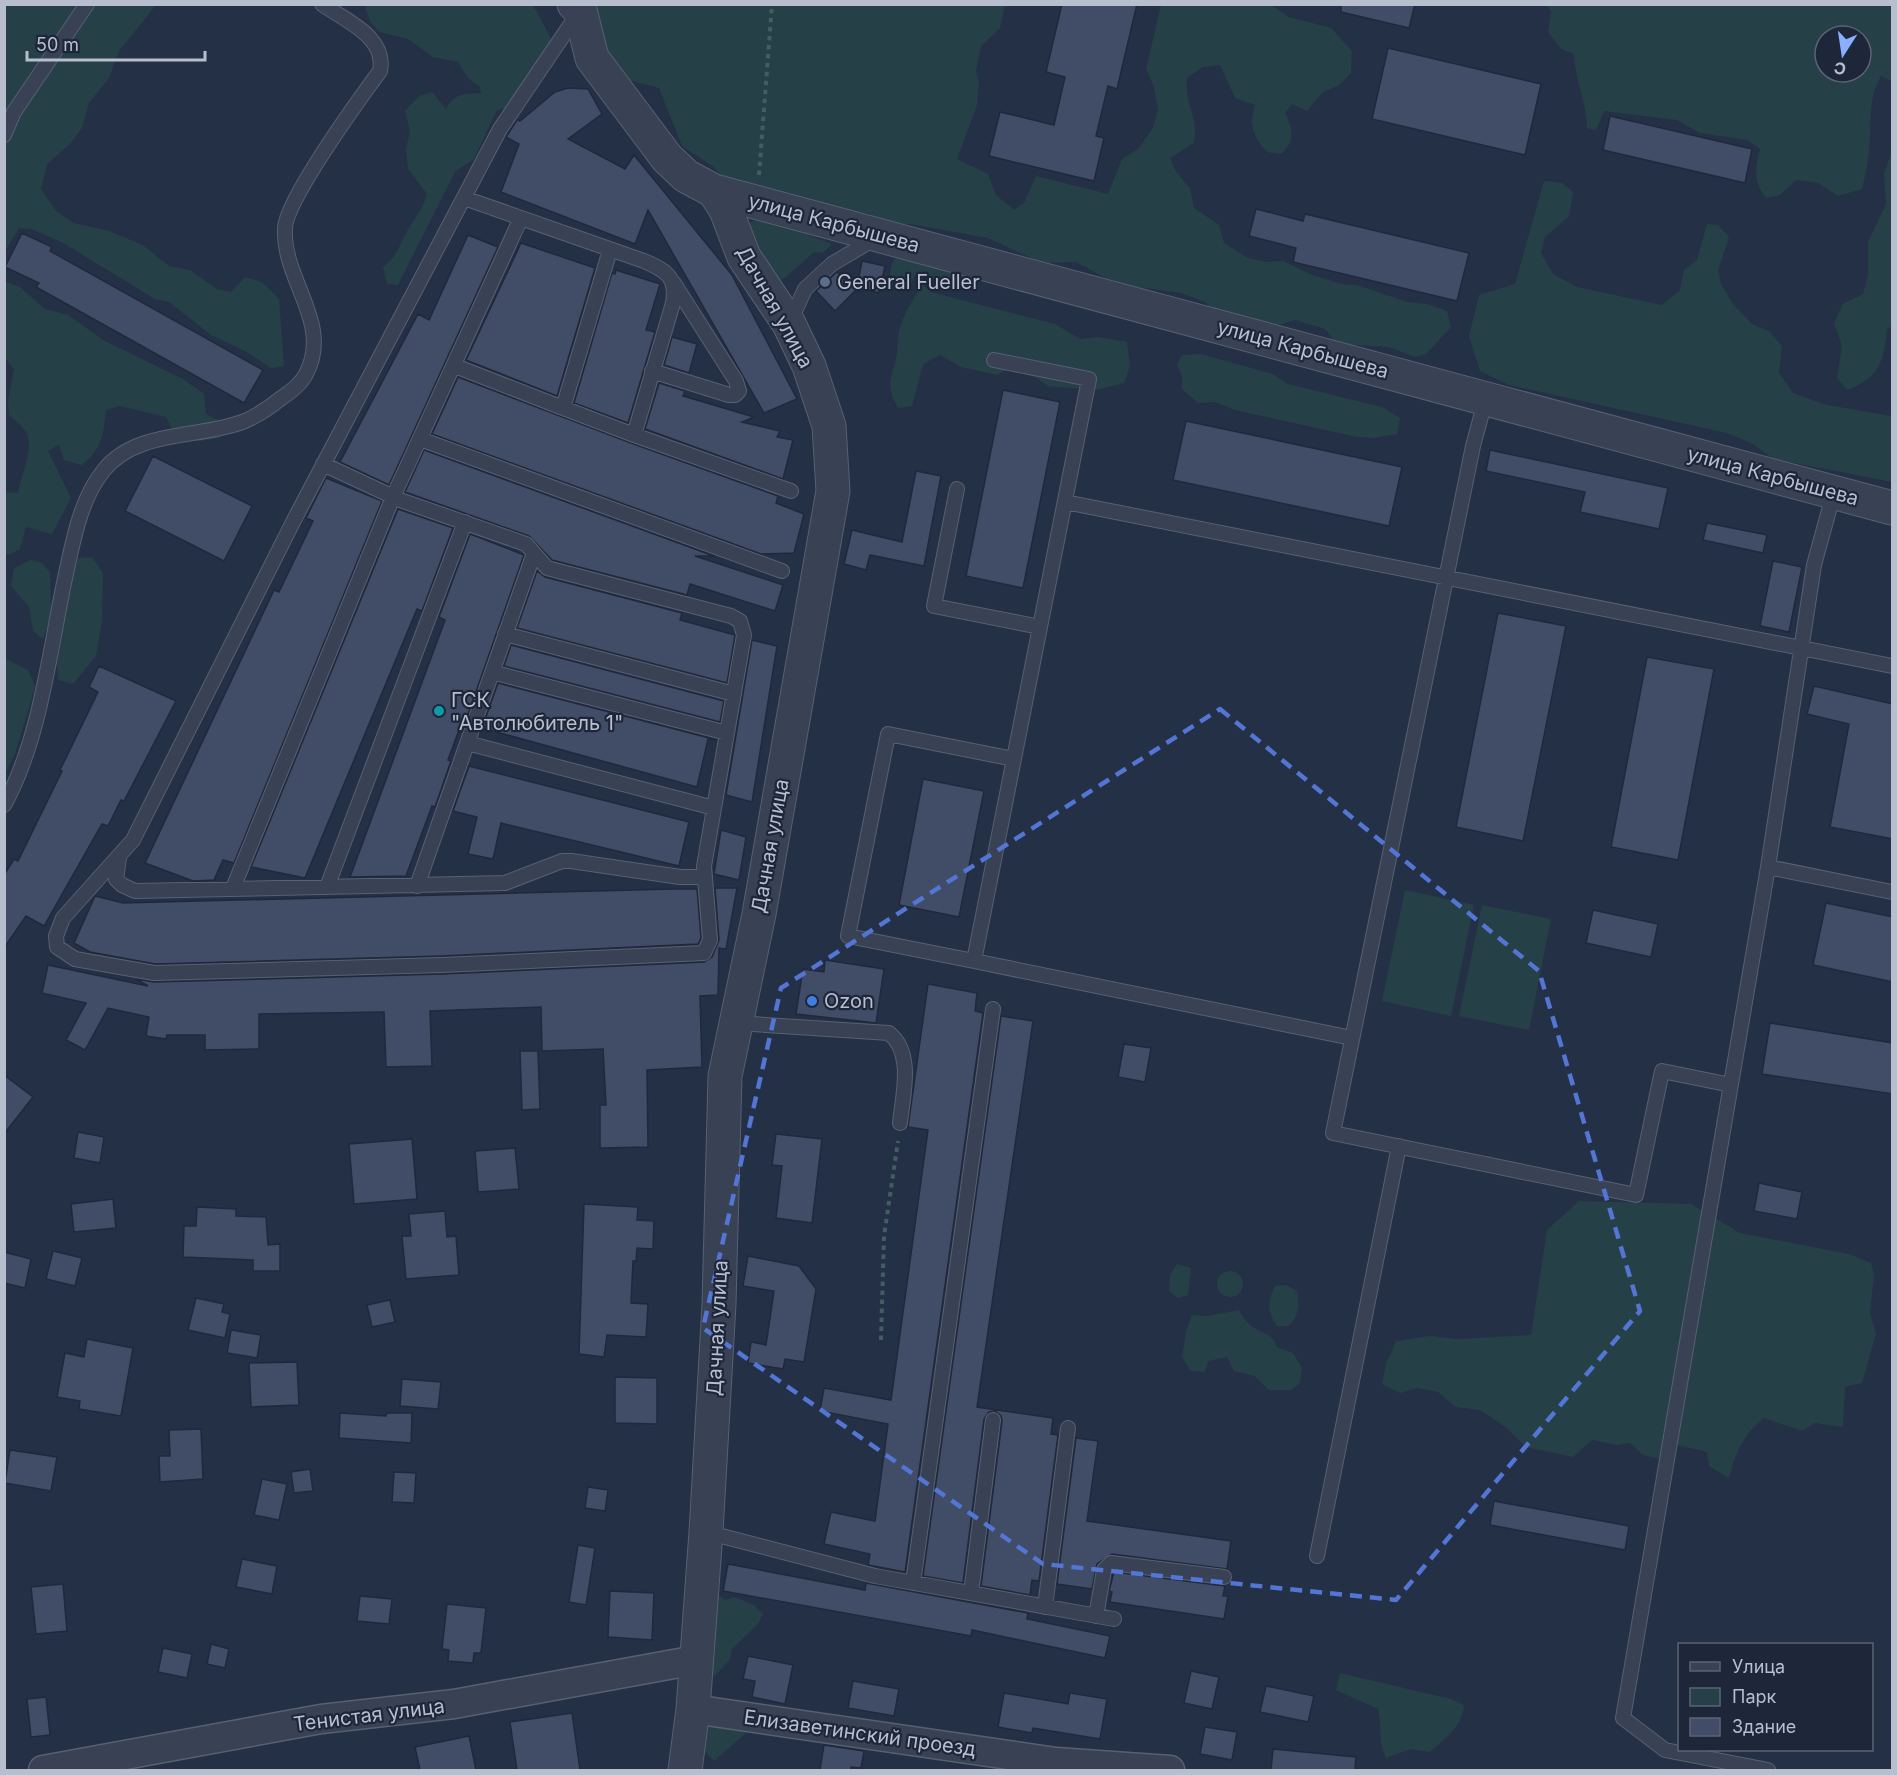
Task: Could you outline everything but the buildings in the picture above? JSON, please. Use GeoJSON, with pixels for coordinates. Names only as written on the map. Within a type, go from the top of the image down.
{"type":"FeatureCollection","features":[{"type":"Feature","properties":{"kind":"street"},"geometry":{"type":"LineString","coordinates":[[577,8],[592,58],[667,158],[686,176],[714,191]]}},
{"type":"Feature","properties":{"kind":"street","name":"улица Карбышева"},"geometry":{"type":"LineString","coordinates":[[714,191],[1893,508]]}},
{"type":"Feature","properties":{"kind":"street","name":"Дачная улица"},"geometry":{"type":"LineString","coordinates":[[685,1770],[693,1709],[706,1532],[719,1304],[725,1076],[734,1022],[759,914],[833,491],[829,426],[809,366],[789,324],[744,257],[726,210],[714,191]]}},
{"type":"Feature","properties":{"kind":"street","name":"Тенистая улица"},"geometry":{"type":"LineString","coordinates":[[43,1770],[321,1719],[454,1704],[696,1660]]}},
{"type":"Feature","properties":{"kind":"street","name":"Елизаветинский проезд"},"geometry":{"type":"LineString","coordinates":[[693,1709],[1056,1762],[1170,1770]]}},
{"type":"Feature","properties":{"kind":"lane"},"geometry":{"type":"LineString","coordinates":[[4,135],[14,112],[87,4]]}},
{"type":"Feature","properties":{"kind":"lane"},"geometry":{"type":"LineString","coordinates":[[4,804],[30,742],[79,520],[103,471],[117,457],[136,445],[243,421],[267,409],[290,392],[306,376],[315,352],[315,330],[286,249],[285,226],[294,201],[380,71],[382,61],[381,51],[370,37],[322,4]]}},
{"type":"Feature","properties":{"kind":"lane"},"geometry":{"type":"LineString","coordinates":[[323,464],[393,497],[526,544],[547,568],[731,616],[740,621],[744,635],[704,877],[710,940],[704,953],[696,956],[154,973],[75,960],[57,948],[56,936],[63,918],[133,840],[323,464],[500,129],[577,8]]}},
{"type":"Feature","properties":{"kind":"lane"},"geometry":{"type":"LineString","coordinates":[[464,198],[659,268],[669,276],[736,381],[738,391],[735,395],[729,395],[652,371]]}},
{"type":"Feature","properties":{"kind":"lane"},"geometry":{"type":"LineString","coordinates":[[232,888],[393,497],[521,218]]}},
{"type":"Feature","properties":{"kind":"lane"},"geometry":{"type":"LineString","coordinates":[[789,324],[805,289],[832,264],[879,236]]}},
{"type":"Feature","properties":{"kind":"lane"},"geometry":{"type":"LineString","coordinates":[[563,408],[610,250]]}},
{"type":"Feature","properties":{"kind":"lane"},"geometry":{"type":"LineString","coordinates":[[634,435],[674,296],[675,288],[669,276]]}},
{"type":"Feature","properties":{"kind":"lane"},"geometry":{"type":"LineString","coordinates":[[974,961],[1089,379],[994,360]]}},
{"type":"Feature","properties":{"kind":"lane"},"geometry":{"type":"LineString","coordinates":[[454,366],[634,435],[792,491]]}},
{"type":"Feature","properties":{"kind":"lane"},"geometry":{"type":"LineString","coordinates":[[1486,398],[1473,446],[1333,1133],[1636,1195],[1662,1071],[1731,1085]]}},
{"type":"Feature","properties":{"kind":"lane"},"geometry":{"type":"LineString","coordinates":[[420,439],[782,570]]}},
{"type":"Feature","properties":{"kind":"lane"},"geometry":{"type":"LineString","coordinates":[[957,489],[934,606],[1040,627]]}},
{"type":"Feature","properties":{"kind":"lane"},"geometry":{"type":"LineString","coordinates":[[1768,1770],[1665,1750],[1623,1718],[1768,867],[1814,565],[1834,492]]}},
{"type":"Feature","properties":{"kind":"lane"},"geometry":{"type":"LineString","coordinates":[[1065,502],[1893,666]]}},
{"type":"Feature","properties":{"kind":"lane"},"geometry":{"type":"LineString","coordinates":[[327,887],[465,522]]}},
{"type":"Feature","properties":{"kind":"lane"},"geometry":{"type":"LineString","coordinates":[[417,886],[534,552]]}},
{"type":"Feature","properties":{"kind":"lane"},"geometry":{"type":"LineString","coordinates":[[505,634],[734,694]]}},
{"type":"Feature","properties":{"kind":"lane"},"geometry":{"type":"LineString","coordinates":[[492,672],[727,733]]}},
{"type":"Feature","properties":{"kind":"lane"},"geometry":{"type":"LineString","coordinates":[[1014,759],[888,734],[848,936],[1352,1038]]}},
{"type":"Feature","properties":{"kind":"lane"},"geometry":{"type":"LineString","coordinates":[[467,743],[714,808]]}},
{"type":"Feature","properties":{"kind":"lane"},"geometry":{"type":"LineString","coordinates":[[119,858],[116,879],[122,885],[135,891],[505,883],[562,861],[680,877],[704,877]]}},
{"type":"Feature","properties":{"kind":"lane"},"geometry":{"type":"LineString","coordinates":[[1768,867],[1893,892]]}},
{"type":"Feature","properties":{"kind":"lane"},"geometry":{"type":"LineString","coordinates":[[913,1583],[993,1010]]}},
{"type":"Feature","properties":{"kind":"lane"},"geometry":{"type":"LineString","coordinates":[[734,1022],[889,1033],[897,1039],[902,1050],[904,1064],[900,1123]]}},
{"type":"Feature","properties":{"kind":"lane"},"geometry":{"type":"LineString","coordinates":[[1317,1556],[1399,1146]]}},
{"type":"Feature","properties":{"kind":"lane"},"geometry":{"type":"LineString","coordinates":[[971,1593],[993,1420]]}},
{"type":"Feature","properties":{"kind":"lane"},"geometry":{"type":"LineString","coordinates":[[1045,1606],[1068,1428]]}},
{"type":"Feature","properties":{"kind":"lane"},"geometry":{"type":"LineString","coordinates":[[706,1532],[875,1576],[1114,1619]]}},
{"type":"Feature","properties":{"kind":"lane"},"geometry":{"type":"LineString","coordinates":[[1096,1616],[1104,1570],[1111,1563],[1224,1576]]}},
{"type":"Feature","properties":{"kind":"path"},"geometry":{"type":"LineString","coordinates":[[756,202],[772,4]]}},
{"type":"Feature","properties":{"kind":"path"},"geometry":{"type":"LineString","coordinates":[[881,1340],[884,1236],[900,1123]]}},
{"type":"Feature","properties":{"kind":"highlighted area"},"geometry":{"type":"Polygon","coordinates":[[[1220,709],[1539,971],[1640,1311],[1396,1600],[1043,1564],[703,1328],[781,988],[1220,709]]]}},
{"type":"Feature","properties":{"kind":"green space"},"geometry":{"type":"Polygon","coordinates":[[[584,4],[1005,5],[1000,28],[981,46],[976,71],[979,84],[977,105],[957,159],[988,174],[996,195],[1014,210],[1024,203],[1036,176],[1108,194],[1122,159],[1138,149],[1153,128],[1158,110],[1154,87],[1146,69],[1161,5],[1271,5],[1289,17],[1331,28],[1352,51],[1351,73],[1338,86],[1323,92],[1307,111],[1292,104],[1285,113],[1290,124],[1291,140],[1281,154],[1267,152],[1259,141],[1252,125],[1255,105],[1235,98],[1220,65],[1203,67],[1187,78],[1188,96],[1195,125],[1194,143],[1170,158],[1176,172],[1190,188],[1194,208],[1219,225],[1224,243],[1248,258],[1266,262],[1283,261],[1312,275],[1345,285],[1357,285],[1407,302],[1427,304],[1447,311],[1451,327],[1426,354],[1415,357],[1389,347],[1337,344],[1325,329],[1295,320],[1269,328],[1227,322],[1205,302],[1181,293],[1137,287],[1106,278],[1076,262],[1042,263],[988,238],[910,224],[890,224],[867,213],[844,215],[727,183],[714,167],[682,146],[659,88],[621,78],[584,4]]]}},
{"type":"Feature","properties":{"kind":"green space"},"geometry":{"type":"Polygon","coordinates":[[[5,5],[156,5],[119,51],[109,78],[89,103],[82,128],[70,144],[47,164],[41,189],[56,211],[74,223],[109,231],[143,245],[169,266],[190,270],[217,289],[231,292],[245,277],[262,282],[279,299],[284,366],[271,368],[247,352],[211,335],[169,302],[155,299],[63,243],[32,229],[19,228],[5,251],[5,5]]]}},
{"type":"Feature","properties":{"kind":"green space"},"geometry":{"type":"Polygon","coordinates":[[[357,5],[533,5],[553,42],[509,108],[497,110],[474,159],[455,172],[398,285],[387,284],[383,267],[396,253],[427,194],[408,169],[406,149],[410,131],[405,111],[419,96],[432,92],[446,109],[449,103],[457,97],[481,93],[480,87],[468,78],[458,62],[433,57],[408,39],[379,32],[370,21],[365,6],[357,5]]]}},
{"type":"Feature","properties":{"kind":"green space"},"geometry":{"type":"Polygon","coordinates":[[[1546,5],[1892,5],[1892,133],[1891,81],[1881,76],[1872,103],[1869,156],[1862,189],[1838,196],[1818,183],[1796,180],[1780,195],[1766,198],[1756,175],[1760,149],[1747,140],[1700,133],[1677,120],[1604,111],[1596,130],[1587,128],[1574,54],[1561,49],[1548,32],[1551,11],[1546,5]]]}},
{"type":"Feature","properties":{"kind":"green space"},"geometry":{"type":"Polygon","coordinates":[[[1892,150],[1892,326],[1887,329],[1882,359],[1878,367],[1867,380],[1847,390],[1837,378],[1842,346],[1834,323],[1843,304],[1863,294],[1868,275],[1868,242],[1886,204],[1884,174],[1892,150]]]}},
{"type":"Feature","properties":{"kind":"green space"},"geometry":{"type":"Polygon","coordinates":[[[1544,181],[1562,183],[1573,192],[1569,216],[1545,237],[1541,253],[1553,274],[1577,287],[1662,305],[1680,290],[1684,270],[1697,260],[1707,224],[1718,225],[1729,237],[1718,271],[1721,284],[1734,305],[1752,324],[1769,331],[1782,346],[1779,373],[1793,393],[1827,405],[1892,416],[1892,482],[1774,459],[1751,443],[1727,433],[1509,385],[1480,371],[1469,336],[1479,295],[1515,284],[1544,181]]]}},
{"type":"Feature","properties":{"kind":"green space"},"geometry":{"type":"Polygon","coordinates":[[[758,218],[832,244],[824,252],[813,253],[785,278],[780,279],[773,274],[746,230],[748,224],[758,218]]]}},
{"type":"Feature","properties":{"kind":"green space"},"geometry":{"type":"Polygon","coordinates":[[[900,252],[960,270],[966,280],[961,285],[915,275],[911,284],[900,283],[890,274],[892,263],[900,252]]]}},
{"type":"Feature","properties":{"kind":"green space"},"geometry":{"type":"Polygon","coordinates":[[[5,282],[20,287],[45,309],[68,315],[103,340],[183,379],[204,394],[206,414],[224,423],[220,438],[200,441],[175,435],[166,417],[120,406],[106,410],[98,447],[82,465],[64,460],[59,445],[48,451],[71,498],[52,534],[26,527],[20,549],[9,555],[5,554],[4,492],[18,493],[29,446],[25,430],[9,415],[8,401],[14,369],[5,358],[5,282]]]}},
{"type":"Feature","properties":{"kind":"green space"},"geometry":{"type":"Polygon","coordinates":[[[922,284],[931,292],[1055,324],[1080,339],[1097,337],[1127,342],[1130,366],[1124,383],[1096,390],[1048,386],[1035,377],[1007,369],[997,375],[961,367],[940,355],[923,364],[912,406],[898,408],[890,384],[897,356],[899,331],[922,284]]]}},
{"type":"Feature","properties":{"kind":"green space"},"geometry":{"type":"Polygon","coordinates":[[[1201,354],[1273,374],[1288,384],[1382,407],[1400,418],[1397,434],[1374,438],[1357,437],[1235,410],[1215,402],[1198,403],[1182,389],[1182,376],[1177,365],[1182,355],[1201,354]]]}},
{"type":"Feature","properties":{"kind":"green space"},"geometry":{"type":"Polygon","coordinates":[[[92,557],[103,573],[102,621],[96,656],[73,684],[58,680],[57,662],[62,638],[57,617],[58,594],[73,575],[78,558],[92,557]]]}},
{"type":"Feature","properties":{"kind":"green space"},"geometry":{"type":"Polygon","coordinates":[[[31,560],[42,563],[50,572],[51,616],[43,639],[33,631],[29,607],[11,586],[14,568],[31,560]]]}},
{"type":"Feature","properties":{"kind":"green space"},"geometry":{"type":"Polygon","coordinates":[[[6,659],[28,670],[35,686],[15,754],[5,774],[6,659]]]}},
{"type":"Feature","properties":{"kind":"green space"},"geometry":{"type":"Polygon","coordinates":[[[1405,890],[1474,905],[1451,1016],[1382,1001],[1405,890]]]}},
{"type":"Feature","properties":{"kind":"green space"},"geometry":{"type":"Polygon","coordinates":[[[1482,905],[1551,919],[1529,1030],[1459,1016],[1482,905]]]}},
{"type":"Feature","properties":{"kind":"green space"},"geometry":{"type":"Polygon","coordinates":[[[1579,1201],[1691,1204],[1740,1233],[1849,1254],[1871,1263],[1874,1275],[1870,1312],[1876,1334],[1862,1383],[1845,1387],[1843,1427],[1815,1423],[1802,1431],[1764,1418],[1751,1430],[1741,1445],[1729,1478],[1709,1466],[1707,1452],[1669,1443],[1660,1459],[1643,1455],[1630,1443],[1617,1445],[1592,1440],[1573,1457],[1526,1447],[1507,1428],[1480,1410],[1456,1407],[1438,1392],[1418,1388],[1400,1393],[1382,1384],[1386,1364],[1396,1341],[1429,1336],[1458,1339],[1531,1335],[1547,1230],[1579,1201]]]}},
{"type":"Feature","properties":{"kind":"green space"},"geometry":{"type":"Polygon","coordinates":[[[1177,1264],[1191,1268],[1188,1295],[1178,1298],[1169,1291],[1170,1275],[1177,1264]]]}},
{"type":"Feature","properties":{"kind":"green space"},"geometry":{"type":"Polygon","coordinates":[[[1230,1271],[1239,1275],[1243,1284],[1239,1293],[1230,1297],[1221,1293],[1217,1284],[1221,1275],[1230,1271]]]}},
{"type":"Feature","properties":{"kind":"green space"},"geometry":{"type":"Polygon","coordinates":[[[1286,1285],[1297,1291],[1298,1310],[1289,1326],[1277,1326],[1269,1307],[1271,1297],[1275,1286],[1286,1285]]]}},
{"type":"Feature","properties":{"kind":"green space"},"geometry":{"type":"Polygon","coordinates":[[[1239,1310],[1253,1328],[1271,1337],[1277,1347],[1293,1353],[1302,1368],[1300,1383],[1291,1390],[1269,1390],[1255,1376],[1234,1371],[1227,1357],[1208,1361],[1205,1372],[1191,1371],[1182,1357],[1186,1331],[1192,1315],[1207,1316],[1239,1310]]]}},
{"type":"Feature","properties":{"kind":"green space"},"geometry":{"type":"Polygon","coordinates":[[[715,1593],[726,1600],[734,1597],[754,1605],[763,1614],[758,1624],[732,1649],[730,1659],[715,1676],[705,1672],[715,1593]]]}},
{"type":"Feature","properties":{"kind":"green space"},"geometry":{"type":"Polygon","coordinates":[[[1340,1673],[1451,1699],[1464,1705],[1463,1713],[1452,1732],[1430,1752],[1411,1749],[1386,1758],[1382,1746],[1378,1709],[1336,1690],[1340,1673]]]}},
{"type":"Feature","properties":{"kind":"green space"},"geometry":{"type":"Polygon","coordinates":[[[715,1723],[746,1728],[745,1734],[714,1761],[705,1751],[706,1728],[715,1723]]]}},
{"type":"Feature","properties":{"kind":"place","name":"General Fueller"},"geometry":{"type":"Point","coordinates":[825,282]}},
{"type":"Feature","properties":{"kind":"place","name":"ГСК \"Автолюбитель 1\""},"geometry":{"type":"Point","coordinates":[439,711]}},
{"type":"Feature","properties":{"kind":"place","name":"Ozon"},"geometry":{"type":"Point","coordinates":[812,1001]}}]}
